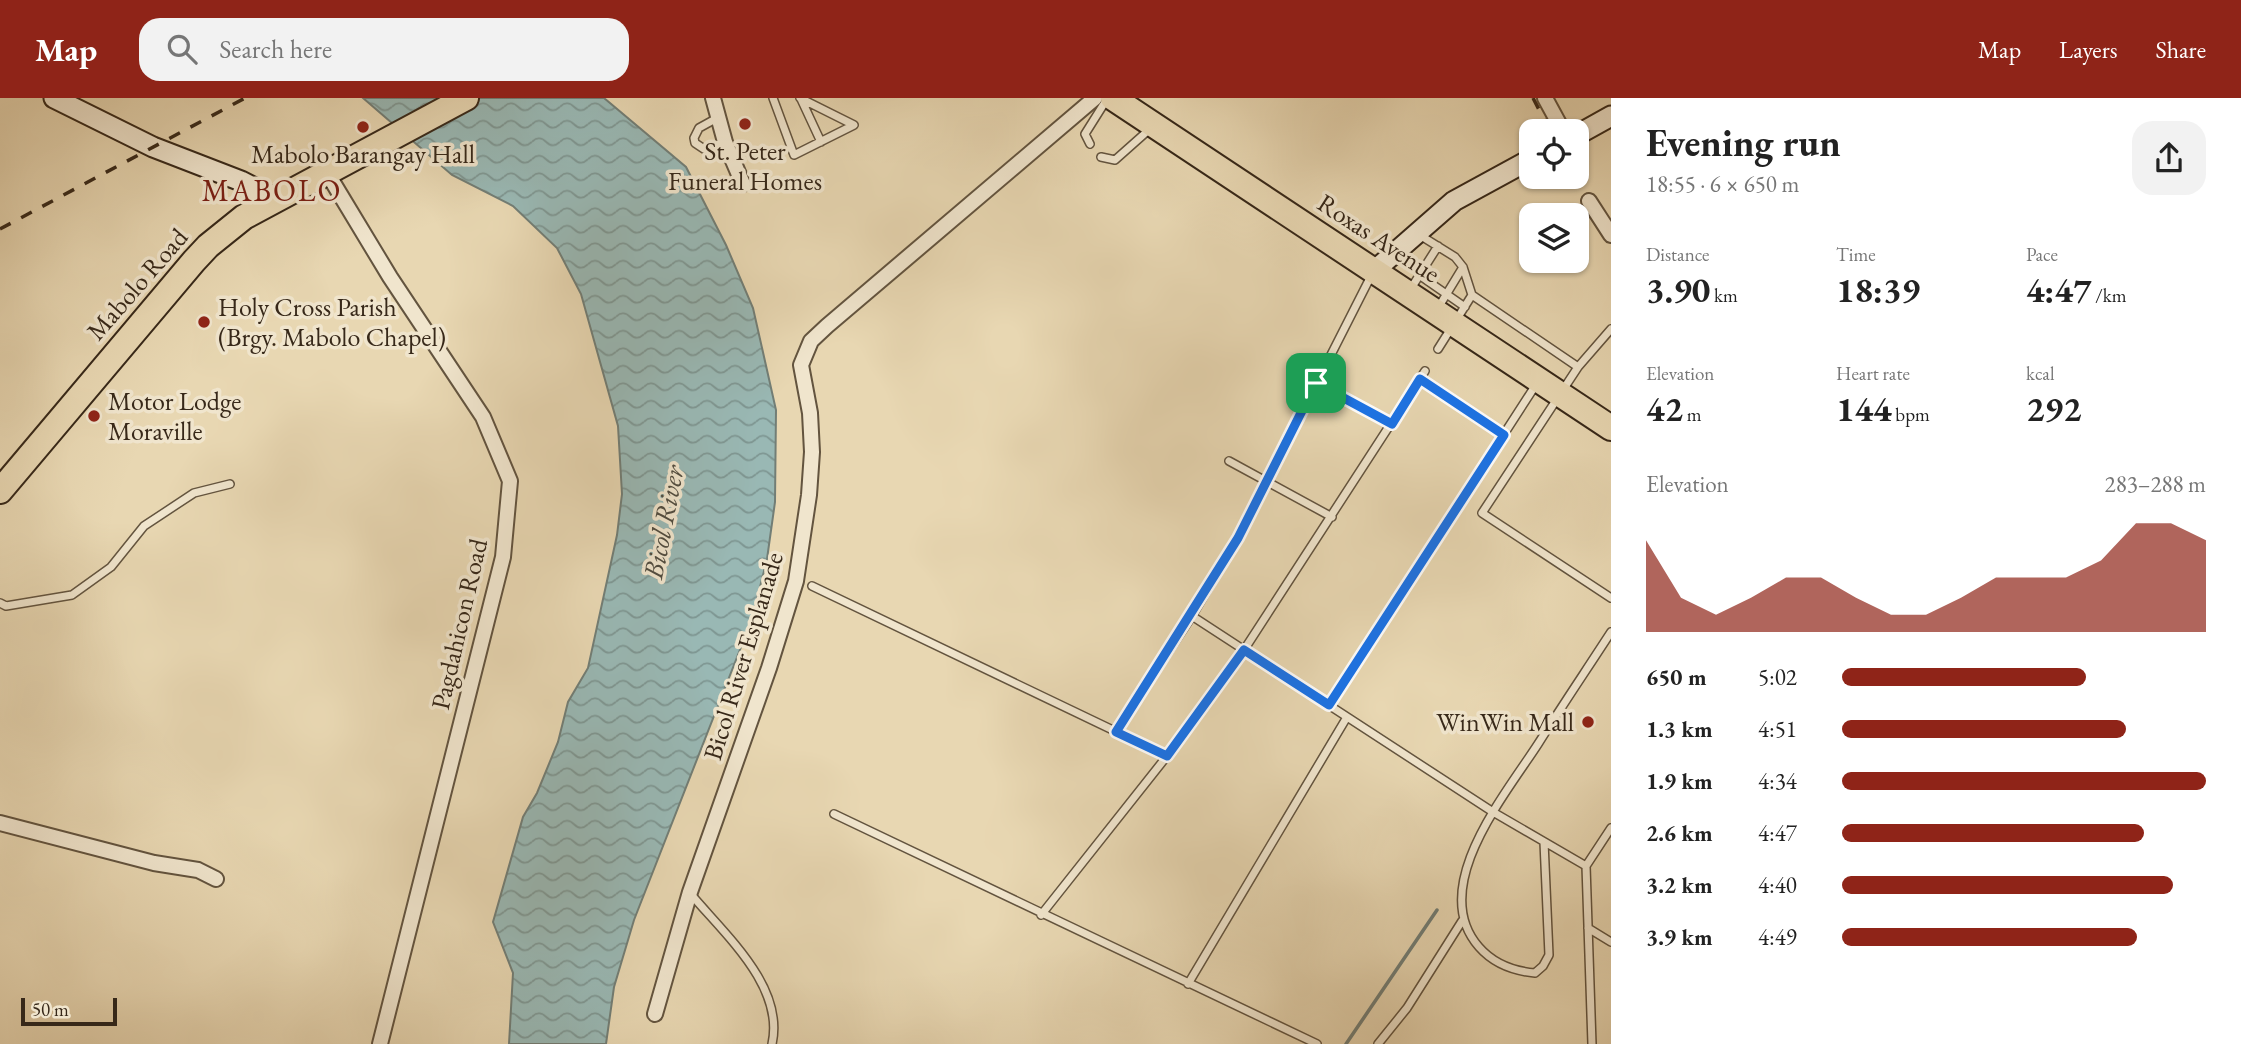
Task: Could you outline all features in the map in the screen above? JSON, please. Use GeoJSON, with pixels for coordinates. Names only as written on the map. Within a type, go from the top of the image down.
{"type":"FeatureCollection","features":[{"type":"Feature","properties":{"kind":"highway","name":"Mabolo Road"},"geometry":{"type":"LineString","coordinates":[[0,491],[208,246],[244,217],[466,98]]}},
{"type":"Feature","properties":{"kind":"highway","name":"Roxas Avenue"},"geometry":{"type":"LineString","coordinates":[[1111,98],[1374,271],[1414,284],[1540,380],[1611,428]]}},
{"type":"Feature","properties":{"kind":"street"},"geometry":{"type":"LineString","coordinates":[[54,98],[153,147],[241,181],[276,199]]}},
{"type":"Feature","properties":{"kind":"street"},"geometry":{"type":"LineString","coordinates":[[713,98],[725,142],[743,184]]}},
{"type":"Feature","properties":{"kind":"street","name":"Bicol River Esplanade"},"geometry":{"type":"LineString","coordinates":[[654,1014],[690,892],[769,668],[796,581],[810,495],[812,452],[810,413],[801,365],[804,352],[827,326],[1094,98]]}},
{"type":"Feature","properties":{"kind":"street"},"geometry":{"type":"LineString","coordinates":[[1545,98],[1556,119]]}},
{"type":"Feature","properties":{"kind":"street"},"geometry":{"type":"LineString","coordinates":[[1589,130],[1610,120]]}},
{"type":"Feature","properties":{"kind":"street"},"geometry":{"type":"LineString","coordinates":[[1374,271],[1454,201],[1519,166]]}},
{"type":"Feature","properties":{"kind":"street","name":"Pagdahicon Road"},"geometry":{"type":"LineString","coordinates":[[326,171],[390,277],[483,417],[510,481],[503,557],[380,1044]]}},
{"type":"Feature","properties":{"kind":"street"},"geometry":{"type":"LineString","coordinates":[[1589,201],[1611,235]]}},
{"type":"Feature","properties":{"kind":"street"},"geometry":{"type":"LineString","coordinates":[[0,823],[154,863],[198,870],[216,879]]}},
{"type":"Feature","properties":{"kind":"lane"},"geometry":{"type":"LineString","coordinates":[[773,98],[794,155],[854,125],[801,98]]}},
{"type":"Feature","properties":{"kind":"lane"},"geometry":{"type":"LineString","coordinates":[[801,98],[821,142]]}},
{"type":"Feature","properties":{"kind":"lane"},"geometry":{"type":"LineString","coordinates":[[1090,144],[1085,134],[1088,125],[1111,98]]}},
{"type":"Feature","properties":{"kind":"lane"},"geometry":{"type":"LineString","coordinates":[[720,117],[699,128],[694,138],[699,148],[704,149],[725,142]]}},
{"type":"Feature","properties":{"kind":"lane"},"geometry":{"type":"LineString","coordinates":[[1101,157],[1115,160],[1154,125]]}},
{"type":"Feature","properties":{"kind":"lane"},"geometry":{"type":"LineString","coordinates":[[1418,234],[1438,246],[1463,267],[1472,295],[1578,368]]}},
{"type":"Feature","properties":{"kind":"lane"},"geometry":{"type":"LineString","coordinates":[[1414,284],[1438,246]]}},
{"type":"Feature","properties":{"kind":"lane"},"geometry":{"type":"LineString","coordinates":[[1438,349],[1463,267]]}},
{"type":"Feature","properties":{"kind":"lane"},"geometry":{"type":"LineString","coordinates":[[1116,732],[1192,616],[1268,481],[1374,271]]}},
{"type":"Feature","properties":{"kind":"lane"},"geometry":{"type":"LineString","coordinates":[[1450,309],[1472,295]]}},
{"type":"Feature","properties":{"kind":"lane"},"geometry":{"type":"LineString","coordinates":[[1611,329],[1578,368],[1482,513],[1611,598]]}},
{"type":"Feature","properties":{"kind":"lane"},"geometry":{"type":"LineString","coordinates":[[1041,915],[1167,756],[1244,650],[1425,371]]}},
{"type":"Feature","properties":{"kind":"lane"},"geometry":{"type":"LineString","coordinates":[[1420,379],[1504,435]]}},
{"type":"Feature","properties":{"kind":"lane"},"geometry":{"type":"LineString","coordinates":[[1329,705],[1540,380]]}},
{"type":"Feature","properties":{"kind":"lane"},"geometry":{"type":"LineString","coordinates":[[1316,383],[1392,424]]}},
{"type":"Feature","properties":{"kind":"lane"},"geometry":{"type":"LineString","coordinates":[[1229,461],[1332,517]]}},
{"type":"Feature","properties":{"kind":"lane"},"geometry":{"type":"LineString","coordinates":[[0,603],[6,606],[72,595],[111,567],[144,526],[194,493],[230,484]]}},
{"type":"Feature","properties":{"kind":"lane"},"geometry":{"type":"LineString","coordinates":[[812,586],[1167,756]]}},
{"type":"Feature","properties":{"kind":"lane"},"geometry":{"type":"LineString","coordinates":[[1192,616],[1493,812],[1586,866]]}},
{"type":"Feature","properties":{"kind":"lane"},"geometry":{"type":"LineString","coordinates":[[1378,1044],[1407,1008],[1462,921],[1462,882],[1493,812],[1611,632]]}},
{"type":"Feature","properties":{"kind":"lane"},"geometry":{"type":"LineString","coordinates":[[1188,984],[1346,717]]}},
{"type":"Feature","properties":{"kind":"lane"},"geometry":{"type":"LineString","coordinates":[[834,814],[1041,915],[1317,1044]]}},
{"type":"Feature","properties":{"kind":"lane"},"geometry":{"type":"LineString","coordinates":[[1592,1044],[1586,866],[1611,828]]}},
{"type":"Feature","properties":{"kind":"lane"},"geometry":{"type":"LineString","coordinates":[[1462,921],[1484,953],[1502,965],[1535,973],[1544,966],[1550,942],[1544,842]]}},
{"type":"Feature","properties":{"kind":"lane"},"geometry":{"type":"LineString","coordinates":[[690,892],[760,978],[775,1014],[772,1044]]}},
{"type":"Feature","properties":{"kind":"lane"},"geometry":{"type":"LineString","coordinates":[[1588,928],[1611,942]]}},
{"type":"Feature","properties":{"kind":"water","name":"Bicol River"},"geometry":{"type":"Polygon","coordinates":[[[363,98],[604,98],[686,167],[726,245],[753,308],[776,410],[775,502],[767,559],[752,619],[634,920],[614,987],[606,1044],[509,1044],[513,973],[493,922],[523,817],[537,793],[558,742],[568,702],[588,668],[617,535],[622,494],[618,426],[581,294],[557,248],[513,206],[452,175],[363,98]]]}},
{"type":"Feature","properties":{"kind":"waterway"},"geometry":{"type":"LineString","coordinates":[[1346,1044],[1437,910]]}},
{"type":"Feature","properties":{"kind":"railway"},"geometry":{"type":"LineString","coordinates":[[0,229],[245,98]]}},
{"type":"Feature","properties":{"kind":"railway"},"geometry":{"type":"LineString","coordinates":[[1533,98],[1544,119]]}},
{"type":"Feature","properties":{"kind":"place","name":"St. Peter Funeral Homes"},"geometry":{"type":"Point","coordinates":[745,124]}},
{"type":"Feature","properties":{"kind":"place","name":"Mabolo Barangay Hall"},"geometry":{"type":"Point","coordinates":[363,127]}},
{"type":"Feature","properties":{"kind":"place","name":"Holy Cross Parish (Brgy. Mabolo Chapel)"},"geometry":{"type":"Point","coordinates":[204,322]}},
{"type":"Feature","properties":{"kind":"place","name":"Motor Lodge Moraville"},"geometry":{"type":"Point","coordinates":[94,416]}},
{"type":"Feature","properties":{"kind":"place","name":"WinWin Mall"},"geometry":{"type":"Point","coordinates":[1588,722]}},
{"type":"Feature","properties":{"kind":"district","name":"MABOLO"},"geometry":{"type":"Point","coordinates":[272,190]}},
{"type":"Feature","properties":{"kind":"route"},"geometry":{"type":"LineString","coordinates":[[1420,379],[1504,435],[1329,705],[1244,650],[1167,756],[1116,732],[1192,616],[1238,538],[1316,383],[1392,424],[1420,379]]}}]}
